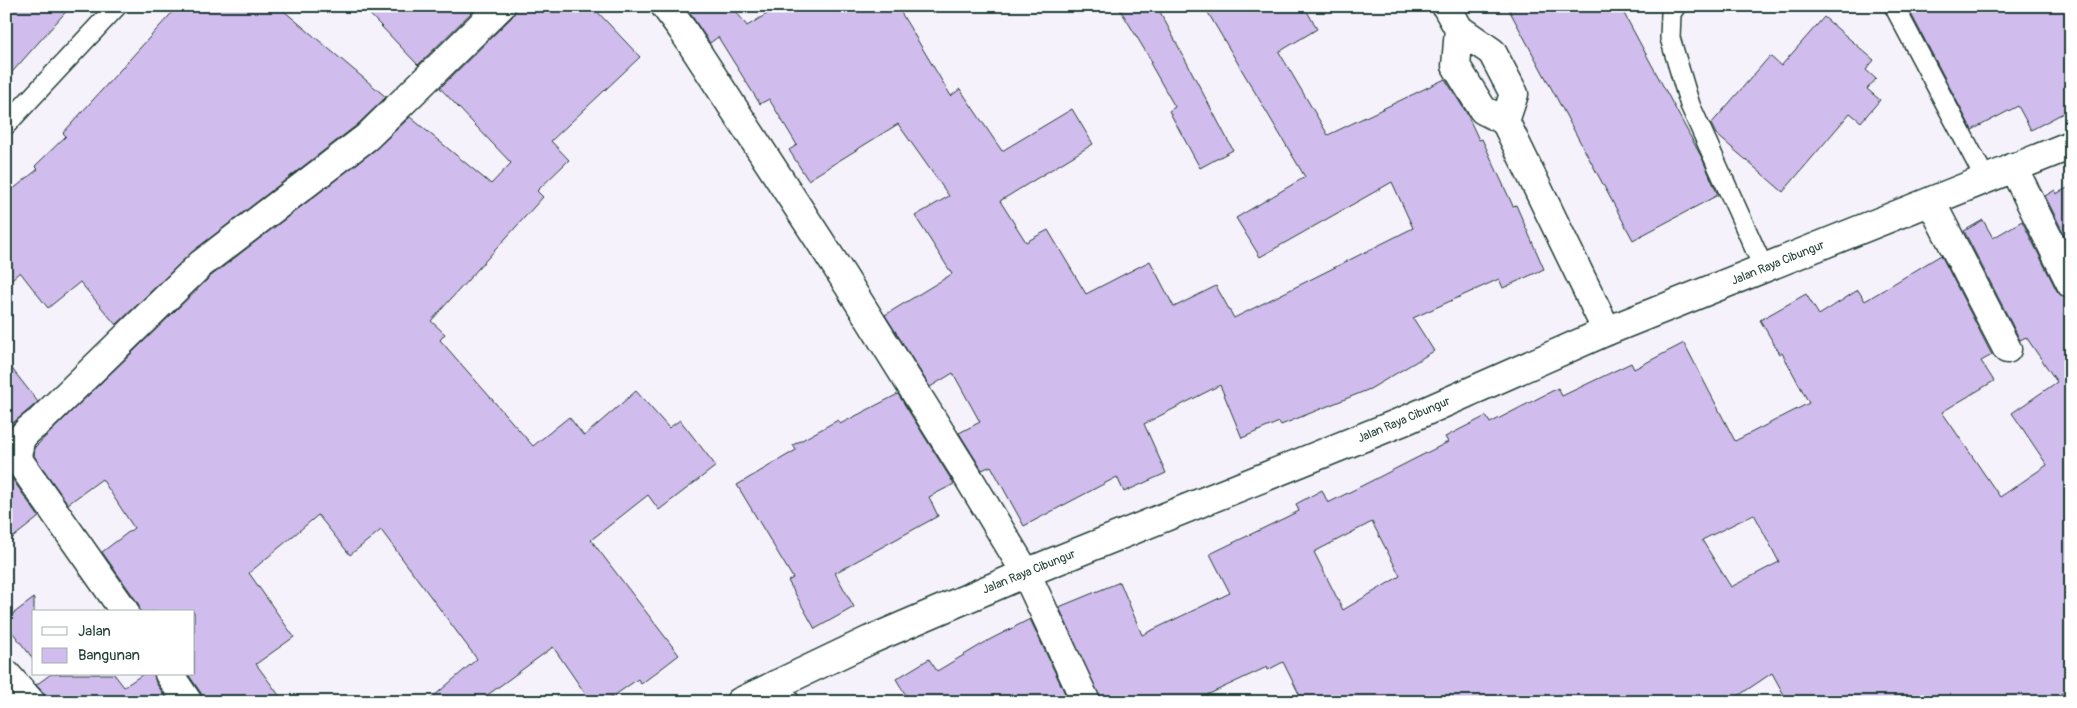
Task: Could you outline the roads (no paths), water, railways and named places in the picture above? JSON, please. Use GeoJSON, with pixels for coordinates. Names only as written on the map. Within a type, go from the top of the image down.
{"type":"FeatureCollection","features":[{"type":"Feature","properties":{"kind":"main road"},"geometry":{"type":"LineString","coordinates":[[124,610],[19,461],[17,444],[24,434],[40,421],[201,264],[367,137],[501,6]]}},
{"type":"Feature","properties":{"kind":"main road"},"geometry":{"type":"LineString","coordinates":[[664,6],[687,37],[842,275],[1026,573],[1086,702]]}},
{"type":"Feature","properties":{"kind":"main road"},"geometry":{"type":"LineString","coordinates":[[1452,18],[1492,52],[1514,94],[1505,120]]}},
{"type":"Feature","properties":{"kind":"main road"},"geometry":{"type":"LineString","coordinates":[[1452,18],[1456,66],[1483,110],[1505,120],[1607,331]]}},
{"type":"Feature","properties":{"kind":"main road","name":"Jalan Raya Cibungur"},"geometry":{"type":"LineString","coordinates":[[740,702],[780,693],[870,640],[1026,573],[1406,420],[1607,331],[2071,145]]}},
{"type":"Feature","properties":{"kind":"main road"},"geometry":{"type":"LineString","coordinates":[[2013,167],[2071,284]]}},
{"type":"Feature","properties":{"kind":"main road"},"geometry":{"type":"LineString","coordinates":[[1932,202],[2007,349]]}},
{"type":"Feature","properties":{"kind":"main road"},"geometry":{"type":"LineString","coordinates":[[6,674],[30,702]]}},
{"type":"Feature","properties":{"kind":"main road"},"geometry":{"type":"LineString","coordinates":[[170,676],[188,702]]}},
{"type":"Feature","properties":{"kind":"lane"},"geometry":{"type":"LineString","coordinates":[[6,125],[117,6]]}},
{"type":"Feature","properties":{"kind":"lane"},"geometry":{"type":"LineString","coordinates":[[1676,6],[1671,13],[1670,38],[1690,106],[1764,269]]}},
{"type":"Feature","properties":{"kind":"lane"},"geometry":{"type":"LineString","coordinates":[[1894,6],[1986,180]]}}]}
